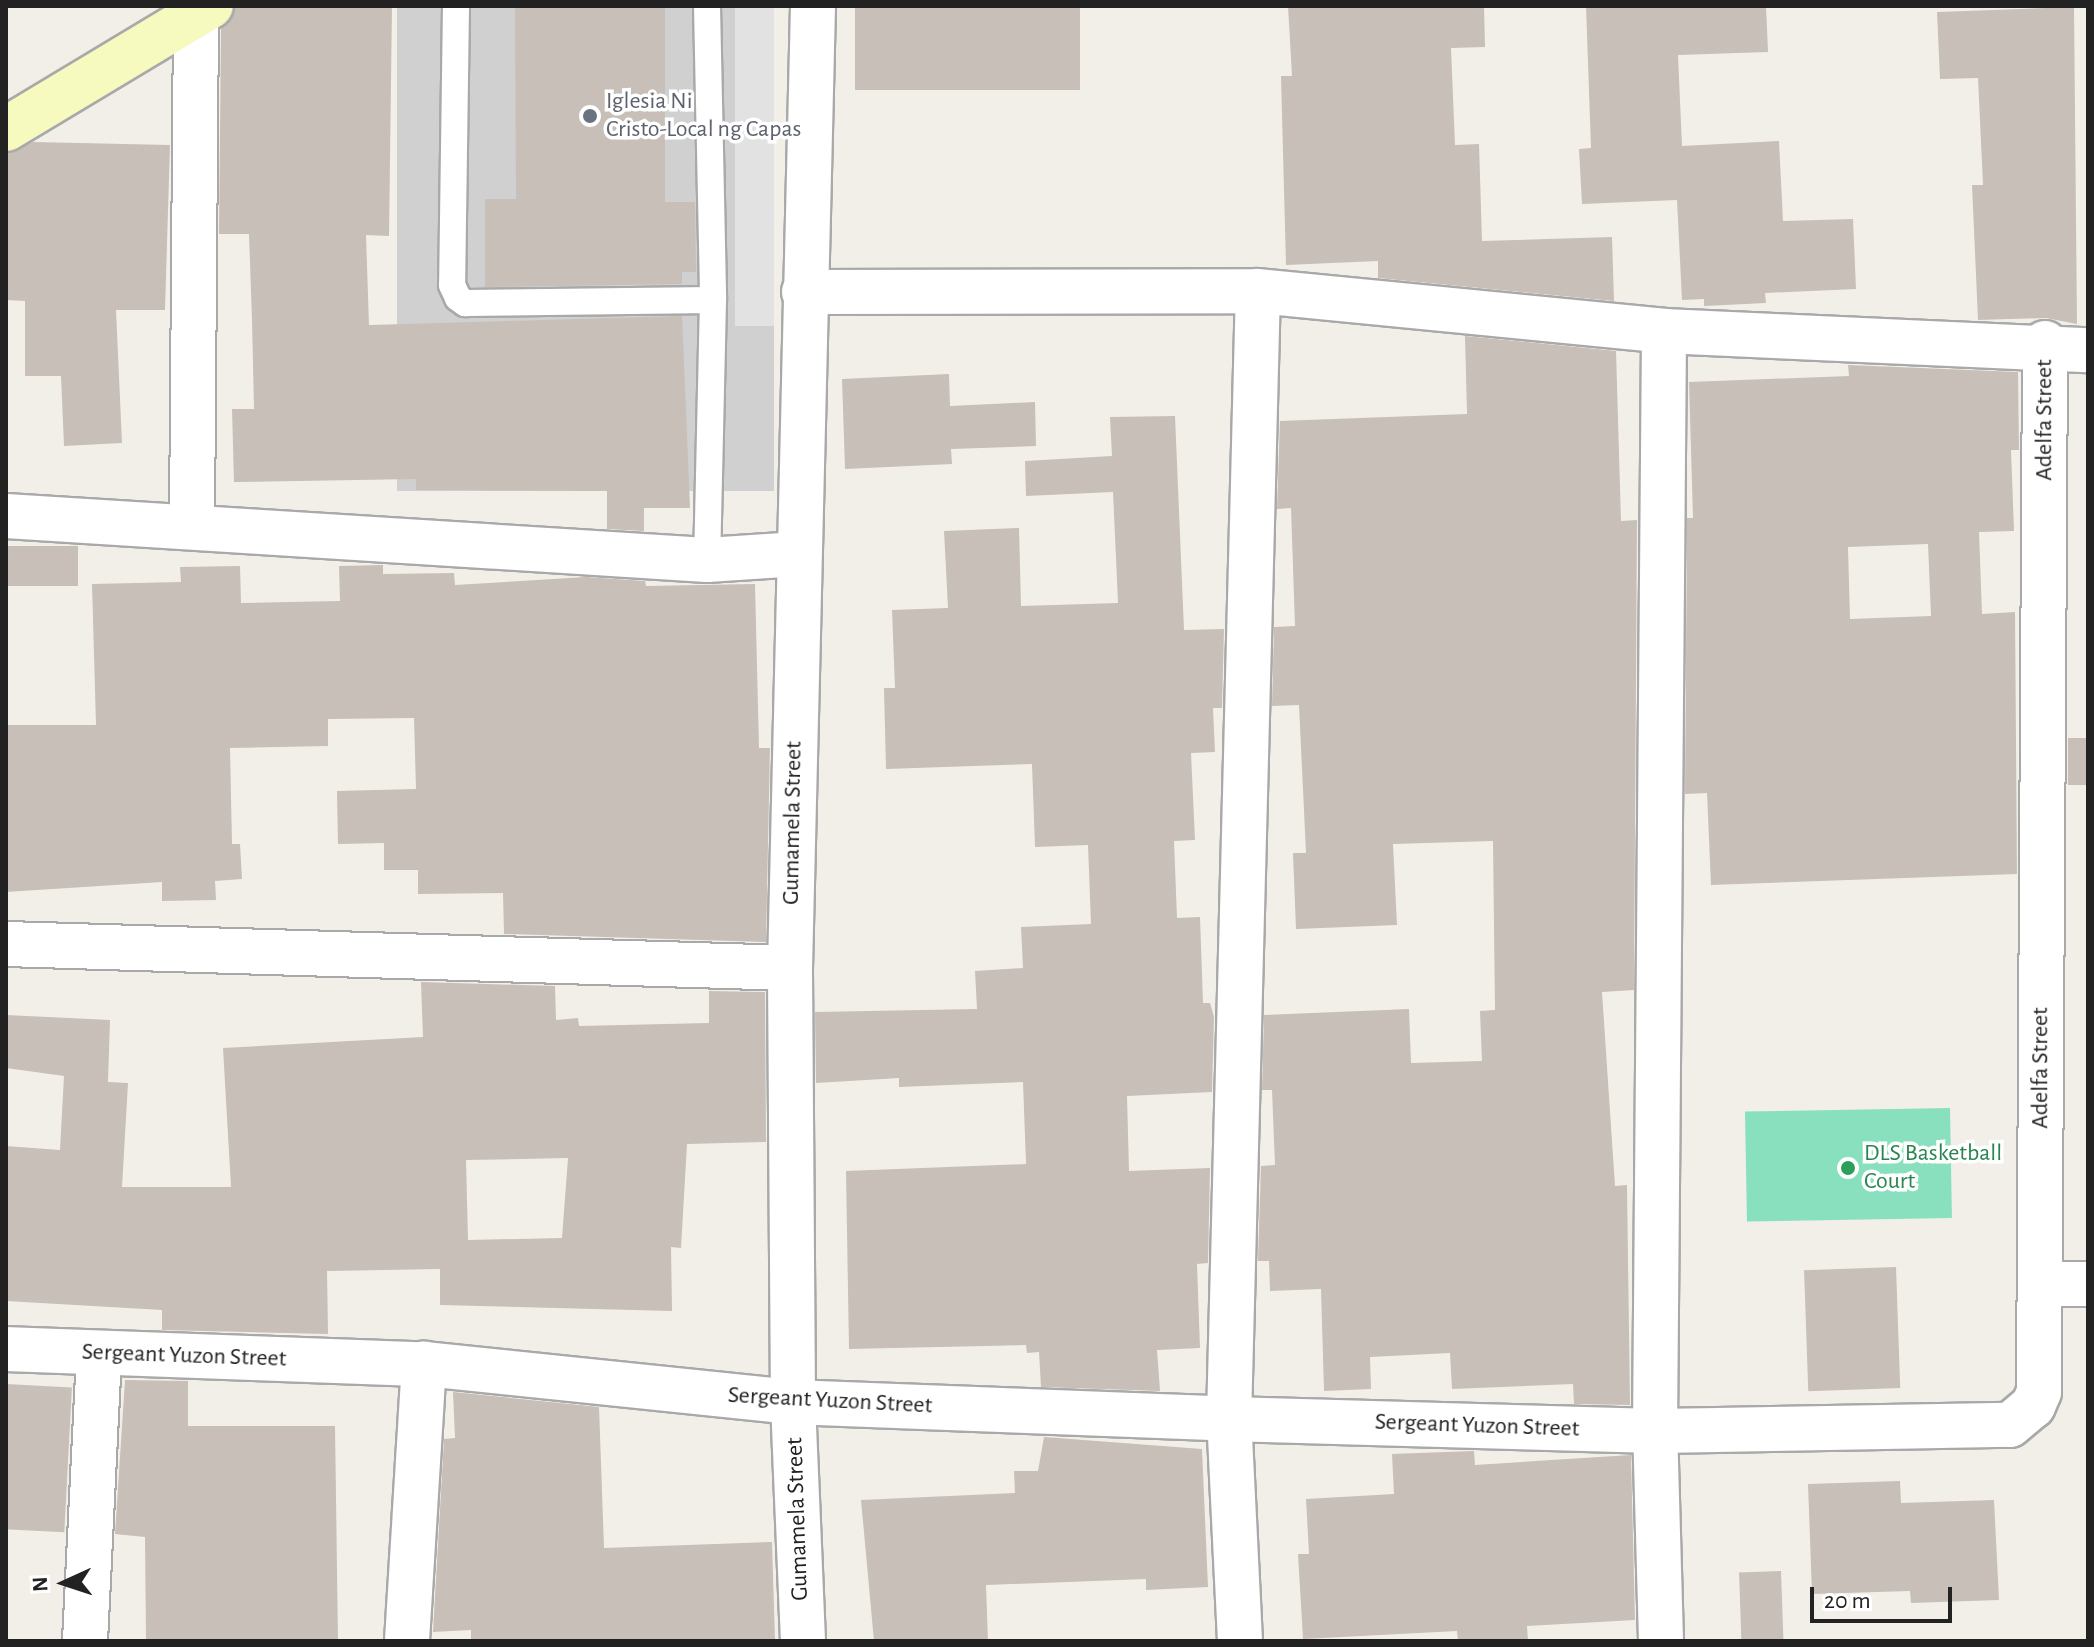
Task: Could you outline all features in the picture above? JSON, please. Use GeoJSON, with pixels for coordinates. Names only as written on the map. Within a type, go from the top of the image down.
{"type":"FeatureCollection","features":[{"type":"Feature","properties":{"kind":"street","name":"Gumamela Street"},"geometry":{"type":"LineString","coordinates":[[803,1641],[793,1402],[790,968],[813,6]]}},
{"type":"Feature","properties":{"kind":"street"},"geometry":{"type":"LineString","coordinates":[[6,129],[203,10]]}},
{"type":"Feature","properties":{"kind":"street"},"geometry":{"type":"LineString","coordinates":[[192,524],[203,10]]}},
{"type":"Feature","properties":{"kind":"street"},"geometry":{"type":"LineString","coordinates":[[1240,1641],[1229,1419],[1258,291]]}},
{"type":"Feature","properties":{"kind":"street"},"geometry":{"type":"LineString","coordinates":[[804,292],[1258,291],[1664,331],[2045,343],[2088,350]]}},
{"type":"Feature","properties":{"kind":"street"},"geometry":{"type":"LineString","coordinates":[[1661,1641],[1655,1431],[1664,331]]}},
{"type":"Feature","properties":{"kind":"street","name":"Adelfa Street"},"geometry":{"type":"LineString","coordinates":[[1655,1431],[2010,1425],[2039,1392],[2045,343]]}},
{"type":"Feature","properties":{"kind":"street"},"geometry":{"type":"LineString","coordinates":[[6,516],[192,524],[707,560],[798,554]]}},
{"type":"Feature","properties":{"kind":"street"},"geometry":{"type":"LineString","coordinates":[[6,944],[790,968]]}},
{"type":"Feature","properties":{"kind":"street"},"geometry":{"type":"LineString","coordinates":[[2040,1284],[2088,1284]]}},
{"type":"Feature","properties":{"kind":"street","name":"Sergeant Yuzon Street"},"geometry":{"type":"LineString","coordinates":[[6,1349],[424,1364],[793,1402],[1655,1431]]}},
{"type":"Feature","properties":{"kind":"street"},"geometry":{"type":"LineString","coordinates":[[85,1641],[99,1354]]}},
{"type":"Feature","properties":{"kind":"street"},"geometry":{"type":"LineString","coordinates":[[407,1641],[424,1364]]}},
{"type":"Feature","properties":{"kind":"lane"},"geometry":{"type":"LineString","coordinates":[[456,6],[452,285],[458,298],[465,303],[713,300]]}},
{"type":"Feature","properties":{"kind":"lane"},"geometry":{"type":"LineString","coordinates":[[707,6],[713,300],[707,560]]}},
{"type":"Feature","properties":{"kind":"shaded area"},"geometry":{"type":"Polygon","coordinates":[[[397,6],[774,6],[774,491],[397,491],[397,6]]]}},
{"type":"Feature","properties":{"kind":"shaded area"},"geometry":{"type":"Polygon","coordinates":[[[735,6],[774,6],[774,326],[735,326],[735,6]]]}},
{"type":"Feature","properties":{"kind":"green space","name":"DLS Basketball Court"},"geometry":{"type":"Polygon","coordinates":[[[1950,1108],[1952,1218],[1747,1222],[1745,1112],[1950,1108]]]}},
{"type":"Feature","properties":{"kind":"building"},"geometry":{"type":"Polygon","coordinates":[[[392,6],[389,236],[366,235],[369,325],[682,316],[690,508],[644,508],[644,531],[607,529],[607,491],[416,490],[416,479],[234,482],[232,409],[254,409],[252,320],[249,234],[219,234],[221,29],[235,8],[392,6]]]}},
{"type":"Feature","properties":{"kind":"building","name":"Iglesia Ni Cristo-Local ng Capas"},"geometry":{"type":"Polygon","coordinates":[[[515,6],[665,6],[665,202],[695,202],[696,272],[682,272],[682,284],[485,287],[485,199],[516,199],[515,6]]]}},
{"type":"Feature","properties":{"kind":"building"},"geometry":{"type":"Polygon","coordinates":[[[855,6],[1080,6],[1080,90],[855,90],[855,6]]]}},
{"type":"Feature","properties":{"kind":"building"},"geometry":{"type":"Polygon","coordinates":[[[1288,6],[1484,6],[1485,47],[1451,48],[1455,145],[1479,144],[1482,241],[1612,237],[1614,301],[1378,278],[1378,261],[1286,265],[1281,76],[1292,76],[1288,6]]]}},
{"type":"Feature","properties":{"kind":"building"},"geometry":{"type":"Polygon","coordinates":[[[1586,6],[1766,6],[1768,52],[1678,55],[1682,146],[1779,141],[1783,221],[1853,219],[1856,289],[1765,293],[1766,303],[1704,306],[1704,299],[1682,300],[1677,200],[1582,204],[1579,149],[1591,148],[1586,6]]]}},
{"type":"Feature","properties":{"kind":"building"},"geometry":{"type":"Polygon","coordinates":[[[2074,7],[2077,324],[2046,318],[1978,320],[1972,185],[1983,185],[1978,78],[1940,79],[1937,12],[2074,7]]]}},
{"type":"Feature","properties":{"kind":"building"},"geometry":{"type":"Polygon","coordinates":[[[33,142],[170,145],[165,310],[116,310],[122,443],[64,446],[61,376],[25,376],[25,301],[6,300],[6,154],[33,142]]]}},
{"type":"Feature","properties":{"kind":"building"},"geometry":{"type":"Polygon","coordinates":[[[1465,336],[1616,351],[1621,521],[1637,520],[1634,990],[1602,992],[1615,1186],[1627,1185],[1630,1405],[1574,1404],[1573,1384],[1452,1389],[1450,1353],[1370,1357],[1371,1389],[1324,1391],[1321,1289],[1270,1291],[1269,1261],[1258,1261],[1261,1166],[1275,1165],[1272,1090],[1262,1090],[1264,1015],[1409,1009],[1411,1063],[1482,1061],[1480,1011],[1495,1010],[1493,841],[1393,844],[1397,925],[1296,929],[1293,853],[1306,853],[1299,705],[1272,706],[1274,627],[1295,626],[1291,508],[1277,509],[1280,421],[1467,414],[1465,336]]]}},
{"type":"Feature","properties":{"kind":"building"},"geometry":{"type":"Polygon","coordinates":[[[1848,365],[2018,372],[2019,450],[2011,450],[2014,531],[1979,532],[1982,614],[2015,612],[2017,874],[1711,885],[1707,793],[1685,794],[1687,518],[1693,518],[1689,382],[1849,376],[1848,365]],[[1928,544],[1848,547],[1850,619],[1931,616],[1928,544]]]}},
{"type":"Feature","properties":{"kind":"building"},"geometry":{"type":"Polygon","coordinates":[[[949,374],[950,406],[1035,402],[1036,446],[951,449],[952,464],[845,469],[842,379],[949,374]]]}},
{"type":"Feature","properties":{"kind":"building"},"geometry":{"type":"Polygon","coordinates":[[[1175,416],[1184,630],[1224,629],[1222,708],[1213,708],[1215,752],[1191,753],[1195,840],[1174,841],[1177,918],[1200,917],[1203,1003],[1210,1003],[1214,1017],[1212,1092],[1127,1096],[1129,1171],[1210,1168],[1208,1263],[1197,1264],[1200,1348],[1157,1350],[1160,1391],[1041,1387],[1039,1352],[1027,1353],[1026,1345],[849,1349],[846,1171],[1026,1164],[1023,1082],[899,1087],[899,1078],[816,1083],[815,1012],[977,1009],[975,971],[1023,968],[1021,927],[1091,924],[1088,845],[1035,847],[1032,764],[886,769],[884,688],[895,688],[892,610],[948,608],[944,531],[1019,528],[1021,606],[1118,603],[1113,492],[1026,496],[1025,461],[1112,456],[1110,417],[1175,416]]]}},
{"type":"Feature","properties":{"kind":"building"},"geometry":{"type":"Polygon","coordinates":[[[6,546],[78,546],[78,586],[6,586],[6,546]]]}},
{"type":"Feature","properties":{"kind":"building"},"geometry":{"type":"Polygon","coordinates":[[[383,565],[383,574],[454,573],[455,585],[586,577],[645,581],[646,586],[755,584],[759,748],[770,748],[766,942],[504,934],[503,893],[418,894],[418,870],[384,870],[384,843],[338,844],[337,791],[416,789],[414,718],[328,719],[328,746],[230,748],[232,844],[240,844],[242,879],[215,881],[216,900],[162,901],[162,882],[6,892],[6,725],[96,725],[92,584],[181,582],[180,567],[240,566],[241,603],[340,601],[339,566],[383,565]]]}},
{"type":"Feature","properties":{"kind":"building"},"geometry":{"type":"Polygon","coordinates":[[[2068,738],[2088,738],[2088,785],[2068,785],[2068,738]]]}},
{"type":"Feature","properties":{"kind":"building"},"geometry":{"type":"Polygon","coordinates":[[[421,982],[555,986],[556,1020],[578,1018],[579,1026],[709,1023],[709,991],[765,992],[766,1142],[687,1144],[681,1248],[671,1247],[672,1311],[440,1305],[440,1269],[327,1271],[328,1334],[162,1330],[162,1310],[6,1301],[6,1146],[60,1150],[64,1076],[6,1068],[6,1015],[110,1020],[108,1082],[128,1083],[122,1187],[231,1187],[223,1048],[423,1037],[421,982]],[[568,1158],[466,1160],[468,1240],[562,1238],[568,1158]]]}},
{"type":"Feature","properties":{"kind":"building"},"geometry":{"type":"Polygon","coordinates":[[[1896,1267],[1900,1388],[1808,1391],[1804,1270],[1896,1267]]]}},
{"type":"Feature","properties":{"kind":"building"},"geometry":{"type":"Polygon","coordinates":[[[125,1380],[188,1381],[188,1426],[335,1426],[338,1641],[146,1641],[145,1537],[115,1534],[125,1380]]]}},
{"type":"Feature","properties":{"kind":"building"},"geometry":{"type":"Polygon","coordinates":[[[6,1384],[72,1387],[64,1532],[6,1529],[6,1384]]]}},
{"type":"Feature","properties":{"kind":"building"},"geometry":{"type":"Polygon","coordinates":[[[453,1392],[599,1407],[604,1548],[772,1542],[775,1641],[471,1641],[471,1630],[433,1632],[444,1439],[455,1438],[453,1392]]]}},
{"type":"Feature","properties":{"kind":"building"},"geometry":{"type":"Polygon","coordinates":[[[1044,1437],[1202,1449],[1208,1587],[1146,1590],[1146,1579],[986,1585],[988,1641],[874,1641],[861,1500],[1015,1493],[1014,1471],[1038,1471],[1044,1437]]]}},
{"type":"Feature","properties":{"kind":"building"},"geometry":{"type":"Polygon","coordinates":[[[1474,1451],[1475,1465],[1631,1455],[1635,1620],[1527,1626],[1528,1641],[1458,1641],[1457,1631],[1303,1639],[1298,1554],[1309,1554],[1306,1499],[1394,1494],[1392,1454],[1474,1451]]]}},
{"type":"Feature","properties":{"kind":"building"},"geometry":{"type":"Polygon","coordinates":[[[1900,1481],[1901,1503],[1994,1500],[1999,1600],[1911,1603],[1910,1591],[1812,1594],[1808,1484],[1900,1481]]]}},
{"type":"Feature","properties":{"kind":"building"},"geometry":{"type":"Polygon","coordinates":[[[1781,1571],[1783,1640],[1741,1641],[1739,1572],[1781,1571]]]}},
{"type":"Feature","properties":{"kind":"place","name":"Iglesia Ni Cristo-Local ng Capas"},"geometry":{"type":"Point","coordinates":[590,116]}},
{"type":"Feature","properties":{"kind":"place","name":"DLS Basketball Court"},"geometry":{"type":"Point","coordinates":[1848,1168]}}]}
